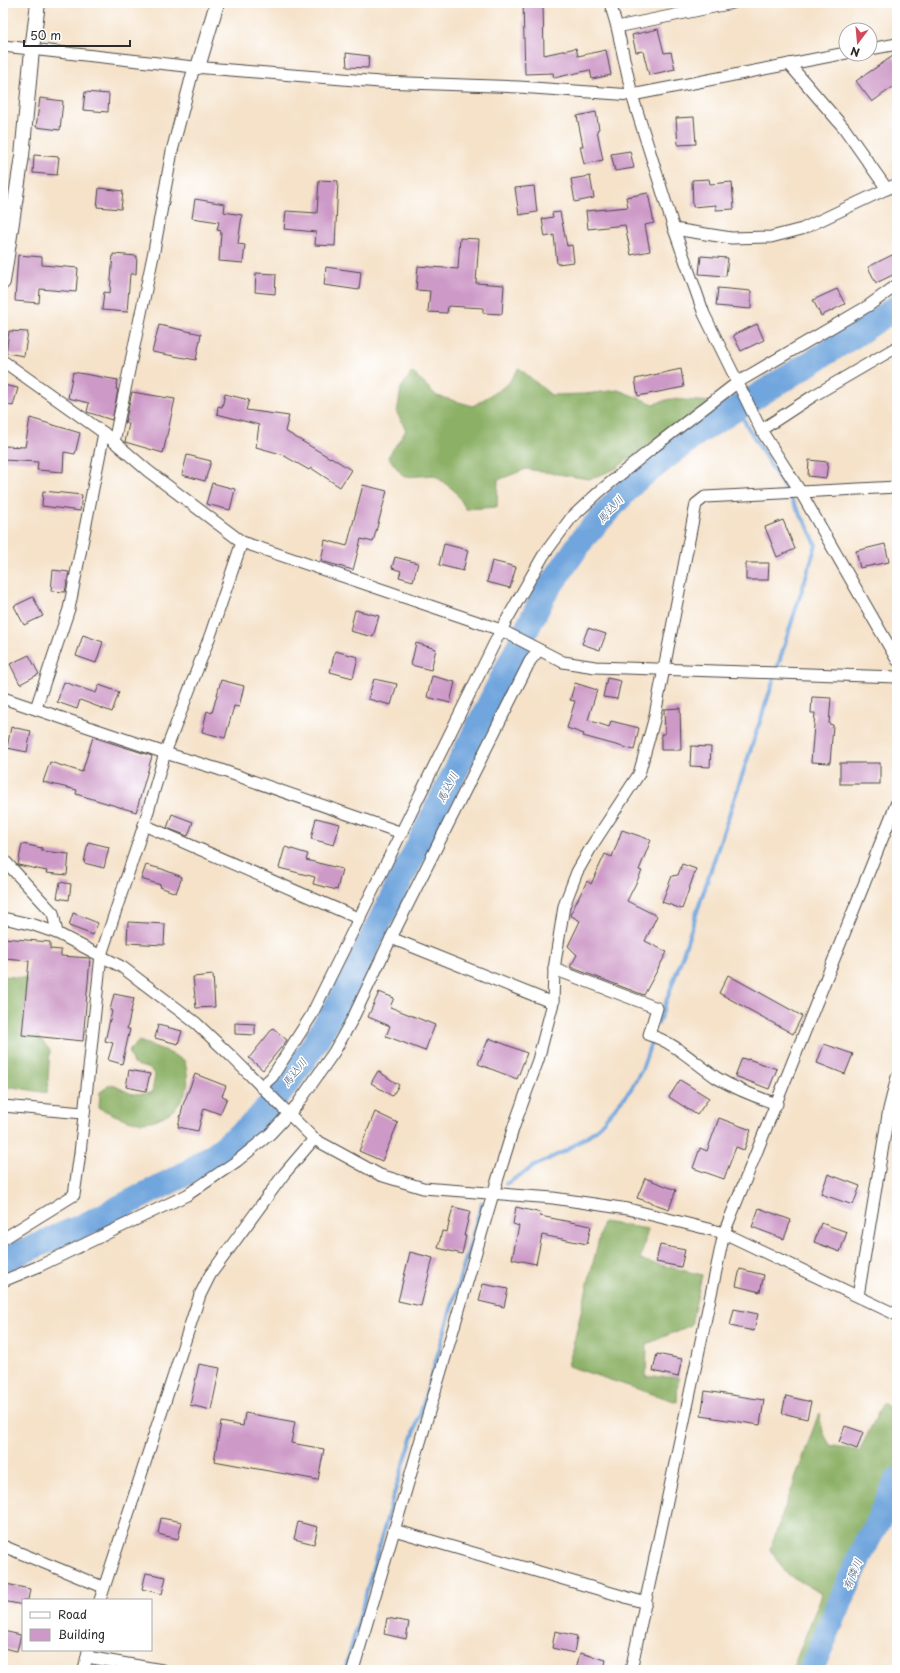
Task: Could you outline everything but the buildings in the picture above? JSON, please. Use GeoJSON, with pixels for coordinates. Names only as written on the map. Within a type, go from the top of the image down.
{"type":"FeatureCollection","features":[{"type":"Feature","properties":{"kind":"street"},"geometry":{"type":"LineString","coordinates":[[3,282],[22,156],[38,3]]}},
{"type":"Feature","properties":{"kind":"street"},"geometry":{"type":"LineString","coordinates":[[114,442],[154,250],[172,151],[196,67],[217,3]]}},
{"type":"Feature","properties":{"kind":"street"},"geometry":{"type":"LineString","coordinates":[[610,3],[617,27],[632,95],[674,229],[704,314],[761,430],[897,660]]}},
{"type":"Feature","properties":{"kind":"street"},"geometry":{"type":"LineString","coordinates":[[617,27],[733,3]]}},
{"type":"Feature","properties":{"kind":"street"},"geometry":{"type":"LineString","coordinates":[[878,48],[897,44]]}},
{"type":"Feature","properties":{"kind":"street"},"geometry":{"type":"LineString","coordinates":[[3,46],[196,67],[380,82],[519,87],[632,95],[838,55]]}},
{"type":"Feature","properties":{"kind":"street"},"geometry":{"type":"LineString","coordinates":[[674,229],[731,238],[771,237],[802,229],[892,186],[789,64]]}},
{"type":"Feature","properties":{"kind":"street"},"geometry":{"type":"LineString","coordinates":[[261,1087],[272,1077],[311,1016],[501,630],[543,556],[571,518],[599,492],[650,450],[739,384],[868,306],[897,285]]}},
{"type":"Feature","properties":{"kind":"street"},"geometry":{"type":"LineString","coordinates":[[761,430],[813,396],[897,347]]}},
{"type":"Feature","properties":{"kind":"street"},"geometry":{"type":"LineString","coordinates":[[3,361],[104,434],[148,471],[242,542],[501,630],[563,662],[595,667],[897,677]]}},
{"type":"Feature","properties":{"kind":"street"},"geometry":{"type":"LineString","coordinates":[[36,708],[69,608],[104,434]]}},
{"type":"Feature","properties":{"kind":"street"},"geometry":{"type":"LineString","coordinates":[[353,1670],[493,1194],[514,1126],[538,1060],[553,1003],[554,969],[564,906],[577,872],[639,774],[654,720],[696,504],[705,497],[796,491],[897,487]]}},
{"type":"Feature","properties":{"kind":"street"},"geometry":{"type":"LineString","coordinates":[[3,1239],[74,1195],[80,1153],[83,1113],[101,955],[144,825],[165,754],[210,636],[242,542]]}},
{"type":"Feature","properties":{"kind":"street"},"geometry":{"type":"LineString","coordinates":[[3,1281],[37,1267],[187,1195],[238,1161],[270,1134],[311,1085],[334,1052],[353,1018],[391,938],[537,649]]}},
{"type":"Feature","properties":{"kind":"street"},"geometry":{"type":"LineString","coordinates":[[3,698],[36,708],[165,754],[218,769],[402,832]]}},
{"type":"Feature","properties":{"kind":"street"},"geometry":{"type":"LineString","coordinates":[[631,1670],[724,1233],[897,802]]}},
{"type":"Feature","properties":{"kind":"street"},"geometry":{"type":"LineString","coordinates":[[144,825],[360,919]]}},
{"type":"Feature","properties":{"kind":"street"},"geometry":{"type":"LineString","coordinates":[[3,860],[53,912],[57,932]]}},
{"type":"Feature","properties":{"kind":"street"},"geometry":{"type":"LineString","coordinates":[[3,918],[57,932],[122,967],[196,1023],[314,1139],[380,1175],[423,1188],[553,1198],[628,1210],[724,1233],[897,1315]]}},
{"type":"Feature","properties":{"kind":"street"},"geometry":{"type":"LineString","coordinates":[[391,938],[553,1003]]}},
{"type":"Feature","properties":{"kind":"street"},"geometry":{"type":"LineString","coordinates":[[554,969],[657,1008],[649,1035],[661,1038],[718,1078],[742,1092],[777,1104]]}},
{"type":"Feature","properties":{"kind":"street"},"geometry":{"type":"LineString","coordinates":[[858,1296],[889,1109],[897,1077]]}},
{"type":"Feature","properties":{"kind":"street"},"geometry":{"type":"LineString","coordinates":[[3,1106],[83,1113]]}},
{"type":"Feature","properties":{"kind":"street"},"geometry":{"type":"LineString","coordinates":[[100,1599],[200,1295],[210,1275],[284,1174],[314,1139]]}},
{"type":"Feature","properties":{"kind":"street"},"geometry":{"type":"LineString","coordinates":[[394,1530],[646,1603]]}},
{"type":"Feature","properties":{"kind":"street"},"geometry":{"type":"LineString","coordinates":[[3,1546],[103,1587]]}},
{"type":"Feature","properties":{"kind":"street"},"geometry":{"type":"LineString","coordinates":[[84,1670],[88,1654],[162,1670]]}},
{"type":"Feature","properties":{"kind":"green space"},"geometry":{"type":"Polygon","coordinates":[[[519,368],[551,395],[585,394],[618,390],[654,404],[670,399],[712,402],[687,417],[615,469],[589,479],[526,469],[498,480],[497,507],[466,509],[455,491],[434,475],[404,477],[388,457],[406,430],[397,413],[401,388],[412,372],[437,396],[473,406],[507,385],[519,368]]]}},
{"type":"Feature","properties":{"kind":"green space"},"geometry":{"type":"Polygon","coordinates":[[[3,976],[26,978],[29,1027],[50,1050],[47,1093],[12,1087],[3,1089],[3,976]]]}},
{"type":"Feature","properties":{"kind":"green space"},"geometry":{"type":"Polygon","coordinates":[[[139,1041],[164,1050],[185,1061],[188,1082],[184,1095],[175,1108],[159,1118],[142,1122],[126,1119],[99,1108],[100,1092],[111,1084],[132,1094],[152,1093],[155,1075],[150,1069],[133,1064],[129,1051],[139,1041]]]}},
{"type":"Feature","properties":{"kind":"green space"},"geometry":{"type":"Polygon","coordinates":[[[603,1222],[648,1229],[640,1260],[702,1275],[691,1325],[647,1344],[646,1377],[678,1377],[677,1402],[568,1366],[603,1222]]]}},
{"type":"Feature","properties":{"kind":"green space"},"geometry":{"type":"Polygon","coordinates":[[[883,1403],[897,1413],[897,1465],[803,1670],[792,1670],[822,1594],[786,1573],[770,1549],[819,1413],[823,1432],[830,1445],[859,1451],[883,1403]]]}},
{"type":"Feature","properties":{"kind":"waterway","name":"馬込川"},"geometry":{"type":"LineString","coordinates":[[3,1260],[87,1224],[185,1174],[219,1151],[256,1121],[286,1085],[311,1049],[342,997],[544,595],[584,537],[634,482],[696,434],[852,337],[897,307]]}},
{"type":"Feature","properties":{"kind":"waterway"},"geometry":{"type":"LineString","coordinates":[[658,1024],[681,960],[770,691],[816,545],[808,527],[747,426],[738,408]]}},
{"type":"Feature","properties":{"kind":"waterway"},"geometry":{"type":"LineString","coordinates":[[506,1184],[538,1164],[567,1150],[596,1130],[631,1089],[642,1069],[653,1037]]}},
{"type":"Feature","properties":{"kind":"waterway"},"geometry":{"type":"LineString","coordinates":[[345,1670],[392,1500],[423,1405],[482,1203]]}},
{"type":"Feature","properties":{"kind":"waterway","name":"有隣川"},"geometry":{"type":"LineString","coordinates":[[811,1670],[863,1549],[897,1480]]}}]}
